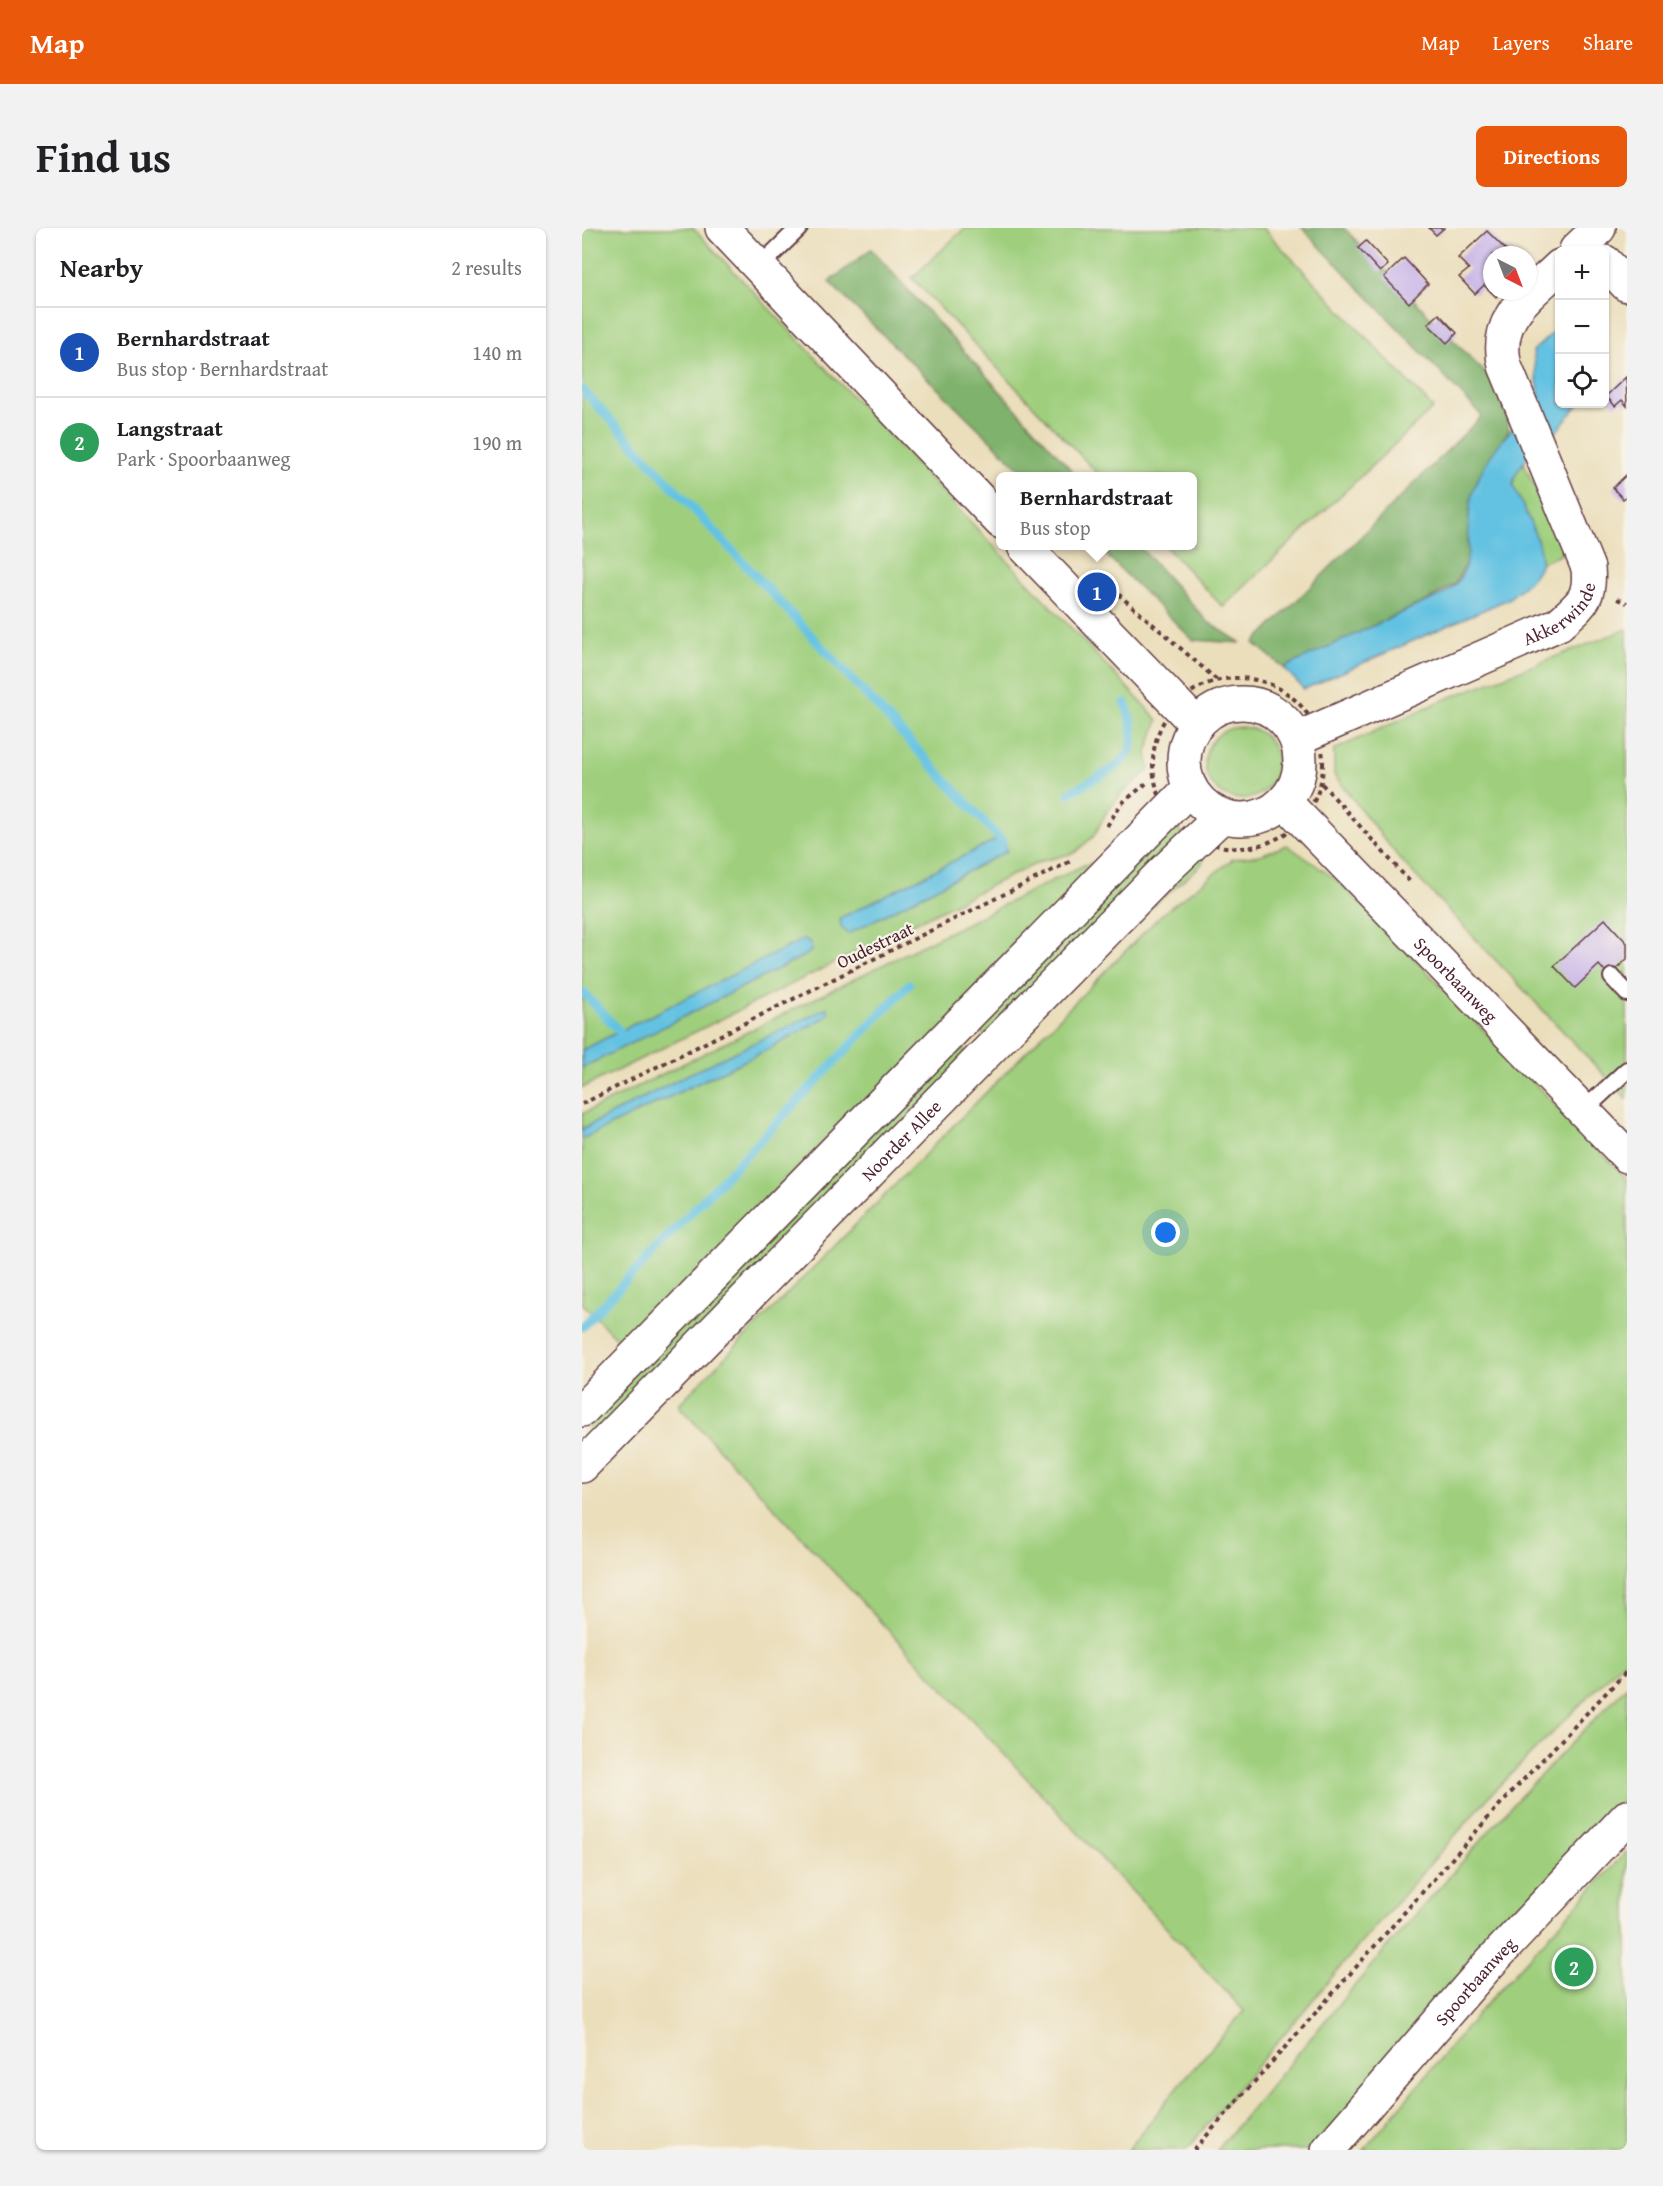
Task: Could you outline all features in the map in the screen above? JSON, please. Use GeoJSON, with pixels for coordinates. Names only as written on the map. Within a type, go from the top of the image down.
{"type":"FeatureCollection","features":[{"type":"Feature","properties":{"kind":"street"},"geometry":{"type":"LineString","coordinates":[[722,228],[996,517]]}},
{"type":"Feature","properties":{"kind":"street"},"geometry":{"type":"LineString","coordinates":[[1588,243],[1627,285]]}},
{"type":"Feature","properties":{"kind":"street","name":"Akkerwinde"},"geometry":{"type":"LineString","coordinates":[[1306,734],[1559,624],[1577,607],[1590,588],[1588,568],[1505,366],[1500,348],[1503,330],[1515,309],[1555,271]]}},
{"type":"Feature","properties":{"kind":"street"},"geometry":{"type":"LineString","coordinates":[[1028,550],[1197,725]]}},
{"type":"Feature","properties":{"kind":"street"},"geometry":{"type":"LineString","coordinates":[[1244,703],[1262,707],[1306,734],[1299,776],[1284,801],[1266,815],[1248,819],[1221,817],[1200,802],[1190,788],[1184,772],[1184,756],[1188,740],[1197,725],[1210,713],[1226,705],[1244,703]]}},
{"type":"Feature","properties":{"kind":"street"},"geometry":{"type":"LineString","coordinates":[[582,1410],[1190,788]]}},
{"type":"Feature","properties":{"kind":"street","name":"Spoorbaanweg"},"geometry":{"type":"LineString","coordinates":[[1284,801],[1627,1156]]}},
{"type":"Feature","properties":{"kind":"street","name":"Noorder Allee"},"geometry":{"type":"LineString","coordinates":[[582,1466],[1162,873],[1221,817]]}},
{"type":"Feature","properties":{"kind":"street","name":"Spoorbaanweg"},"geometry":{"type":"LineString","coordinates":[[1328,2150],[1487,1966],[1627,1816]]}},
{"type":"Feature","properties":{"kind":"lane"},"geometry":{"type":"LineString","coordinates":[[759,267],[799,228]]}},
{"type":"Feature","properties":{"kind":"lane"},"geometry":{"type":"LineString","coordinates":[[1612,978],[1627,993]]}},
{"type":"Feature","properties":{"kind":"lane"},"geometry":{"type":"LineString","coordinates":[[1584,1110],[1627,1070]]}},
{"type":"Feature","properties":{"kind":"path"},"geometry":{"type":"LineString","coordinates":[[1118,593],[1217,680],[1252,678],[1274,685],[1293,697],[1307,711],[1306,734]]}},
{"type":"Feature","properties":{"kind":"path"},"geometry":{"type":"LineString","coordinates":[[1106,829],[1121,804],[1154,777]]}},
{"type":"Feature","properties":{"kind":"path","name":"Oudestraat"},"geometry":{"type":"LineString","coordinates":[[582,1104],[1081,856]]}},
{"type":"Feature","properties":{"kind":"path"},"geometry":{"type":"LineString","coordinates":[[1194,2150],[1504,1800],[1627,1671]]}},
{"type":"Feature","properties":{"kind":"green space"},"geometry":{"type":"Polygon","coordinates":[[[582,228],[693,228],[1158,720],[1147,752],[1149,770],[1122,793],[1106,813],[1094,836],[1074,853],[1042,861],[1016,873],[582,1088],[582,228]]]}},
{"type":"Feature","properties":{"kind":"green space"},"geometry":{"type":"Polygon","coordinates":[[[965,228],[1263,228],[1433,408],[1223,607],[1169,550],[1197,550],[1197,472],[1096,472],[912,278],[965,228]]]}},
{"type":"Feature","properties":{"kind":"green space"},"geometry":{"type":"Polygon","coordinates":[[[1302,228],[1344,228],[1493,381],[1502,385],[1509,430],[1488,461],[1468,528],[1468,558],[1455,584],[1430,599],[1284,668],[1254,643],[1482,416],[1302,228]]]}},
{"type":"Feature","properties":{"kind":"green space"},"geometry":{"type":"Polygon","coordinates":[[[871,249],[1073,472],[1023,472],[829,282],[871,249]]]}},
{"type":"Feature","properties":{"kind":"green space"},"geometry":{"type":"Polygon","coordinates":[[[1523,463],[1567,552],[1541,563],[1538,543],[1513,485],[1514,476],[1523,463]]]}},
{"type":"Feature","properties":{"kind":"green space"},"geometry":{"type":"Polygon","coordinates":[[[1101,550],[1143,550],[1208,622],[1241,643],[1193,640],[1101,550]]]}},
{"type":"Feature","properties":{"kind":"green space"},"geometry":{"type":"Polygon","coordinates":[[[1627,629],[1627,1099],[1399,858],[1334,775],[1334,750],[1441,701],[1627,629]]]}},
{"type":"Feature","properties":{"kind":"green space"},"geometry":{"type":"Polygon","coordinates":[[[1248,727],[1267,737],[1275,749],[1277,763],[1275,777],[1267,789],[1255,797],[1234,799],[1215,789],[1207,777],[1205,756],[1215,737],[1227,729],[1248,727]]]}},
{"type":"Feature","properties":{"kind":"green space"},"geometry":{"type":"Polygon","coordinates":[[[1170,820],[1185,837],[988,1039],[973,1024],[1170,820]]]}},
{"type":"Feature","properties":{"kind":"green space"},"geometry":{"type":"Polygon","coordinates":[[[1287,845],[1334,878],[1381,924],[1627,1179],[1627,1658],[1494,1791],[1360,1944],[1186,2150],[1128,2150],[1180,2084],[1244,2011],[678,1405],[1161,915],[1233,859],[1260,855],[1287,845]]]}},
{"type":"Feature","properties":{"kind":"green space"},"geometry":{"type":"Polygon","coordinates":[[[1200,852],[1204,858],[1201,865],[1116,937],[1200,852]]]}},
{"type":"Feature","properties":{"kind":"green space"},"geometry":{"type":"Polygon","coordinates":[[[1107,861],[628,1351],[582,1303],[582,1114],[1084,865],[1107,861]]]}},
{"type":"Feature","properties":{"kind":"green space"},"geometry":{"type":"Polygon","coordinates":[[[957,1041],[970,1057],[598,1437],[584,1422],[957,1041]]]}},
{"type":"Feature","properties":{"kind":"green space"},"geometry":{"type":"Polygon","coordinates":[[[1627,1686],[1627,1795],[1313,2150],[1217,2150],[1377,1959],[1511,1806],[1627,1686]]]}},
{"type":"Feature","properties":{"kind":"green space"},"geometry":{"type":"Polygon","coordinates":[[[1627,1851],[1627,2150],[1364,2150],[1480,2011],[1627,1851]]]}},
{"type":"Feature","properties":{"kind":"water"},"geometry":{"type":"Polygon","coordinates":[[[1555,331],[1555,408],[1576,408],[1554,434],[1523,463],[1513,485],[1539,548],[1540,565],[1534,575],[1508,599],[1304,689],[1284,668],[1440,596],[1456,584],[1466,563],[1470,503],[1478,478],[1501,442],[1540,401],[1533,351],[1555,331]]]}},
{"type":"Feature","properties":{"kind":"water"},"geometry":{"type":"Polygon","coordinates":[[[1003,836],[1007,851],[848,934],[841,927],[840,918],[1003,836]]]}},
{"type":"Feature","properties":{"kind":"water"},"geometry":{"type":"Polygon","coordinates":[[[804,939],[811,943],[811,951],[806,955],[582,1068],[582,1050],[804,939]]]}},
{"type":"Feature","properties":{"kind":"water"},"geometry":{"type":"Polygon","coordinates":[[[827,1008],[829,1013],[826,1017],[769,1049],[582,1139],[582,1129],[687,1075],[827,1008]]]}},
{"type":"Feature","properties":{"kind":"building"},"geometry":{"type":"Polygon","coordinates":[[[1429,228],[1444,228],[1436,235],[1429,228]]]}},
{"type":"Feature","properties":{"kind":"building"},"geometry":{"type":"Polygon","coordinates":[[[1487,231],[1502,246],[1483,246],[1483,286],[1475,294],[1459,277],[1469,269],[1458,258],[1487,231]]]}},
{"type":"Feature","properties":{"kind":"building"},"geometry":{"type":"Polygon","coordinates":[[[1366,241],[1388,265],[1380,272],[1358,248],[1366,241]]]}},
{"type":"Feature","properties":{"kind":"building"},"geometry":{"type":"Polygon","coordinates":[[[1404,258],[1428,284],[1409,303],[1384,277],[1404,258]]]}},
{"type":"Feature","properties":{"kind":"building"},"geometry":{"type":"Polygon","coordinates":[[[1439,314],[1457,333],[1447,343],[1428,324],[1439,314]]]}},
{"type":"Feature","properties":{"kind":"building"},"geometry":{"type":"Polygon","coordinates":[[[1626,377],[1627,406],[1622,400],[1615,406],[1609,399],[1609,393],[1626,377]]]}},
{"type":"Feature","properties":{"kind":"building"},"geometry":{"type":"Polygon","coordinates":[[[1627,474],[1627,496],[1623,499],[1613,488],[1627,474]]]}},
{"type":"Feature","properties":{"kind":"building"},"geometry":{"type":"Polygon","coordinates":[[[1605,919],[1627,943],[1627,959],[1609,976],[1599,965],[1575,988],[1554,966],[1605,919]]]}},
{"type":"Feature","properties":{"kind":"waterway"},"geometry":{"type":"LineString","coordinates":[[582,389],[1003,842]]}},
{"type":"Feature","properties":{"kind":"waterway"},"geometry":{"type":"LineString","coordinates":[[1069,793],[1113,769],[1130,751],[1133,738],[1125,703]]}},
{"type":"Feature","properties":{"kind":"waterway"},"geometry":{"type":"LineString","coordinates":[[582,1327],[909,984]]}},
{"type":"Feature","properties":{"kind":"waterway"},"geometry":{"type":"LineString","coordinates":[[582,991],[623,1035]]}},
{"type":"Feature","properties":{"kind":"place","name":"Bernhardstraat"},"geometry":{"type":"Point","coordinates":[1097,592]}},
{"type":"Feature","properties":{"kind":"place","name":"Langstraat"},"geometry":{"type":"Point","coordinates":[1574,1967]}}]}
